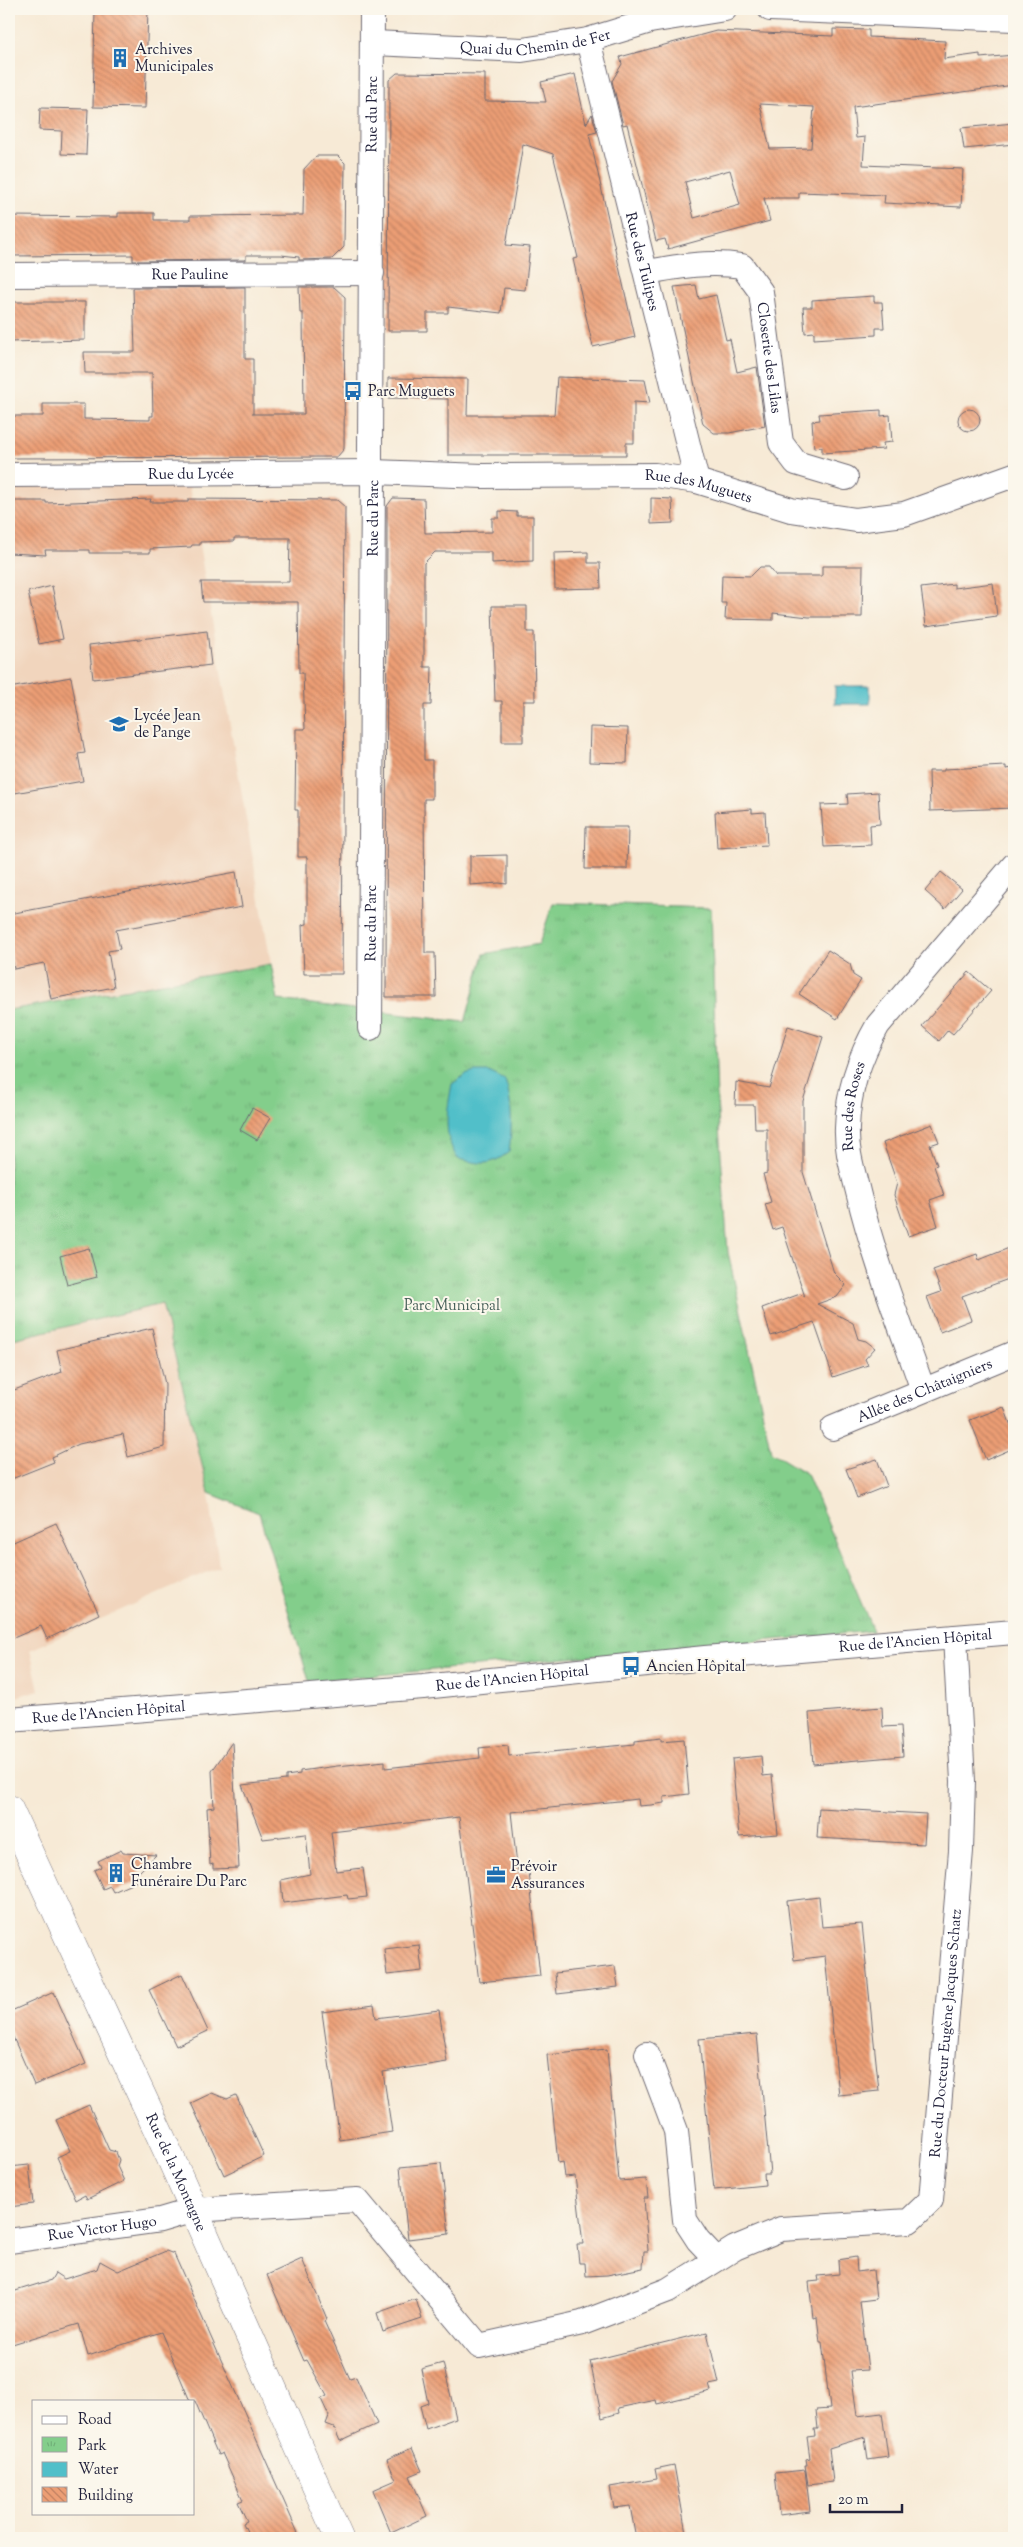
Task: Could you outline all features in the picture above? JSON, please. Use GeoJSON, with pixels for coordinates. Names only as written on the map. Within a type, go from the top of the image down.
{"type":"FeatureCollection","features":[{"type":"Feature","properties":{"kind":"main road","name":"Rue de la Montagne"},"geometry":{"type":"LineString","coordinates":[[9,1809],[194,2210],[339,2538]]}},
{"type":"Feature","properties":{"kind":"street","name":"Rue du Parc"},"geometry":{"type":"LineString","coordinates":[[370,1028],[373,472],[370,468],[370,448],[374,43],[372,9]]}},
{"type":"Feature","properties":{"kind":"street","name":"Quai du Chemin de Fer"},"geometry":{"type":"LineString","coordinates":[[374,43],[522,50],[588,40],[650,21],[705,10],[725,9]]}},
{"type":"Feature","properties":{"kind":"street"},"geometry":{"type":"LineString","coordinates":[[770,9],[1014,19]]}},
{"type":"Feature","properties":{"kind":"street","name":"Rue des Tulipes"},"geometry":{"type":"LineString","coordinates":[[588,40],[647,272],[697,481]]}},
{"type":"Feature","properties":{"kind":"street","name":"Closerie des Lilas"},"geometry":{"type":"LineString","coordinates":[[647,272],[695,263],[720,262],[742,266],[761,292],[781,443],[796,463],[846,478]]}},
{"type":"Feature","properties":{"kind":"street","name":"Rue Pauline"},"geometry":{"type":"LineString","coordinates":[[9,275],[372,273]]}},
{"type":"Feature","properties":{"kind":"street","name":"Rue des Muguets"},"geometry":{"type":"LineString","coordinates":[[373,472],[482,476],[655,475],[697,481],[791,510],[856,520],[904,514],[1014,475]]}},
{"type":"Feature","properties":{"kind":"street","name":"Rue du Lycée"},"geometry":{"type":"LineString","coordinates":[[9,475],[373,472]]}},
{"type":"Feature","properties":{"kind":"street","name":"Rue des Roses"},"geometry":{"type":"LineString","coordinates":[[923,1390],[866,1223],[850,1159],[847,1130],[849,1102],[865,1047],[878,1025],[1014,865]]}},
{"type":"Feature","properties":{"kind":"street","name":"Allée des Châtaigniers"},"geometry":{"type":"LineString","coordinates":[[833,1428],[1014,1353]]}},
{"type":"Feature","properties":{"kind":"street","name":"Rue de l'Ancien Hôpital"},"geometry":{"type":"LineString","coordinates":[[9,1720],[423,1687],[704,1658],[1014,1632]]}},
{"type":"Feature","properties":{"kind":"street","name":"Rue du Docteur Eugène Jacques Schatz"},"geometry":{"type":"LineString","coordinates":[[194,2210],[356,2200],[479,2346],[582,2323],[668,2290],[734,2248],[781,2230],[909,2221],[931,2200],[961,1851],[963,1781],[956,1637]]}},
{"type":"Feature","properties":{"kind":"street"},"geometry":{"type":"LineString","coordinates":[[647,2054],[676,2131],[685,2220],[698,2240],[716,2259]]}},
{"type":"Feature","properties":{"kind":"street","name":"Rue Victor Hugo"},"geometry":{"type":"LineString","coordinates":[[9,2241],[160,2220],[194,2210]]}},
{"type":"Feature","properties":{"kind":"shaded area","name":"Lycée Jean de Pange"},"geometry":{"type":"Polygon","coordinates":[[[188,480],[271,964],[9,1014],[9,484],[188,480]]]}},
{"type":"Feature","properties":{"kind":"shaded area"},"geometry":{"type":"Polygon","coordinates":[[[162,1303],[209,1493],[219,1567],[30,1650],[39,1690],[9,1699],[9,1340],[162,1303]]]}},
{"type":"Feature","properties":{"kind":"green space","name":"Parc Municipal"},"geometry":{"type":"Polygon","coordinates":[[[553,903],[711,908],[717,1100],[728,1252],[771,1452],[807,1474],[873,1631],[309,1681],[259,1513],[209,1493],[162,1304],[9,1340],[9,1010],[271,964],[278,1000],[465,1022],[484,954],[539,944],[553,903]]]}},
{"type":"Feature","properties":{"kind":"water"},"geometry":{"type":"Polygon","coordinates":[[[835,686],[870,686],[870,704],[835,704],[835,686]]]}},
{"type":"Feature","properties":{"kind":"water"},"geometry":{"type":"Polygon","coordinates":[[[475,1072],[489,1072],[505,1080],[511,1107],[509,1152],[496,1160],[485,1163],[458,1159],[450,1141],[447,1123],[452,1084],[465,1075],[475,1072]]]}},
{"type":"Feature","properties":{"kind":"building","name":"Archives Municipales"},"geometry":{"type":"Polygon","coordinates":[[[95,9],[148,9],[145,108],[93,107],[95,9]]]}},
{"type":"Feature","properties":{"kind":"building"},"geometry":{"type":"Polygon","coordinates":[[[833,29],[869,30],[869,37],[945,41],[944,59],[980,54],[980,58],[1014,55],[1014,85],[853,107],[856,138],[865,137],[863,165],[963,169],[961,207],[884,203],[885,195],[799,192],[799,198],[764,198],[770,221],[668,249],[665,239],[656,241],[627,124],[623,125],[612,81],[622,64],[620,57],[716,31],[833,36],[833,29]],[[760,104],[770,149],[811,148],[814,107],[760,104]],[[730,170],[685,182],[694,218],[740,205],[730,170]]]}},
{"type":"Feature","properties":{"kind":"building"},"geometry":{"type":"Polygon","coordinates":[[[397,73],[485,74],[485,101],[546,102],[541,82],[575,74],[586,124],[592,114],[597,132],[589,134],[635,337],[593,347],[573,259],[578,258],[553,154],[523,144],[506,245],[530,247],[525,290],[504,288],[501,313],[448,307],[448,313],[427,313],[427,331],[388,331],[389,80],[397,73]]]}},
{"type":"Feature","properties":{"kind":"building"},"geometry":{"type":"Polygon","coordinates":[[[40,108],[88,109],[86,155],[61,154],[62,131],[39,130],[40,108]]]}},
{"type":"Feature","properties":{"kind":"building"},"geometry":{"type":"Polygon","coordinates":[[[1014,123],[1014,144],[964,149],[961,128],[1014,123]]]}},
{"type":"Feature","properties":{"kind":"building"},"geometry":{"type":"Polygon","coordinates":[[[316,156],[338,156],[345,163],[344,247],[332,259],[299,260],[299,257],[281,255],[246,255],[246,260],[133,261],[133,255],[9,256],[9,216],[118,217],[118,213],[154,213],[154,220],[190,220],[190,216],[303,215],[304,169],[316,156]]]}},
{"type":"Feature","properties":{"kind":"building"},"geometry":{"type":"Polygon","coordinates":[[[696,285],[699,299],[716,295],[726,340],[730,339],[737,372],[757,367],[765,426],[729,433],[714,433],[703,424],[674,287],[696,285]]]}},
{"type":"Feature","properties":{"kind":"building"},"geometry":{"type":"Polygon","coordinates":[[[245,287],[245,359],[253,359],[253,414],[304,414],[303,313],[300,313],[299,287],[334,287],[345,297],[344,449],[337,457],[9,458],[9,416],[43,416],[43,404],[84,404],[84,419],[150,420],[150,416],[153,416],[152,373],[85,373],[84,352],[135,352],[133,288],[245,287]]]}},
{"type":"Feature","properties":{"kind":"building"},"geometry":{"type":"Polygon","coordinates":[[[874,296],[874,302],[882,302],[884,328],[876,328],[876,335],[814,339],[814,332],[805,333],[803,307],[812,307],[812,300],[874,296]]]}},
{"type":"Feature","properties":{"kind":"building"},"geometry":{"type":"Polygon","coordinates":[[[9,302],[85,302],[85,340],[9,342],[9,302]]]}},
{"type":"Feature","properties":{"kind":"building"},"geometry":{"type":"Polygon","coordinates":[[[557,377],[645,380],[650,403],[634,402],[634,443],[626,443],[626,455],[448,455],[448,399],[388,398],[388,378],[468,379],[467,415],[554,415],[557,377]]]}},
{"type":"Feature","properties":{"kind":"building"},"geometry":{"type":"Polygon","coordinates":[[[969,409],[979,416],[980,420],[973,430],[969,431],[959,424],[958,420],[965,410],[969,409]]]}},
{"type":"Feature","properties":{"kind":"building"},"geometry":{"type":"Polygon","coordinates":[[[881,410],[881,416],[890,415],[892,442],[883,443],[884,449],[822,453],[822,447],[814,448],[812,421],[820,420],[819,414],[881,410]]]}},
{"type":"Feature","properties":{"kind":"building"},"geometry":{"type":"Polygon","coordinates":[[[393,498],[424,499],[425,533],[492,532],[492,518],[499,518],[499,511],[517,512],[517,516],[533,516],[533,561],[492,563],[492,552],[435,552],[424,563],[424,667],[432,667],[431,705],[424,705],[424,760],[432,760],[432,799],[424,799],[425,953],[435,953],[436,997],[386,997],[387,506],[393,498]]]}},
{"type":"Feature","properties":{"kind":"building"},"geometry":{"type":"Polygon","coordinates":[[[651,498],[672,499],[673,523],[651,524],[651,498]]]}},
{"type":"Feature","properties":{"kind":"building"},"geometry":{"type":"Polygon","coordinates":[[[151,499],[150,502],[188,502],[188,499],[337,500],[345,507],[342,974],[304,974],[302,925],[307,924],[307,857],[298,857],[298,810],[295,810],[296,729],[305,729],[303,673],[299,673],[298,602],[203,602],[201,582],[289,582],[290,538],[234,538],[234,541],[200,542],[200,545],[192,545],[191,547],[150,549],[150,553],[89,553],[89,550],[45,550],[46,555],[9,553],[9,501],[46,501],[46,503],[151,499]]]}},
{"type":"Feature","properties":{"kind":"building"},"geometry":{"type":"Polygon","coordinates":[[[588,552],[588,563],[600,563],[601,588],[555,589],[554,553],[588,552]]]}},
{"type":"Feature","properties":{"kind":"building"},"geometry":{"type":"Polygon","coordinates":[[[822,566],[863,566],[862,617],[809,617],[773,613],[773,620],[725,619],[726,603],[721,603],[722,575],[751,576],[760,567],[769,567],[776,576],[822,576],[822,566]]]}},
{"type":"Feature","properties":{"kind":"building"},"geometry":{"type":"Polygon","coordinates":[[[993,583],[997,616],[926,626],[921,588],[954,584],[954,588],[993,583]]]}},
{"type":"Feature","properties":{"kind":"building"},"geometry":{"type":"Polygon","coordinates":[[[52,586],[63,639],[39,644],[28,592],[52,586]]]}},
{"type":"Feature","properties":{"kind":"building"},"geometry":{"type":"Polygon","coordinates":[[[492,606],[527,606],[527,632],[534,632],[535,701],[523,701],[523,742],[502,742],[502,701],[495,701],[492,606]]]}},
{"type":"Feature","properties":{"kind":"building"},"geometry":{"type":"Polygon","coordinates":[[[207,631],[211,665],[93,679],[89,645],[207,631]]]}},
{"type":"Feature","properties":{"kind":"building"},"geometry":{"type":"Polygon","coordinates":[[[71,677],[85,753],[78,754],[83,781],[9,794],[9,688],[71,677]]]}},
{"type":"Feature","properties":{"kind":"building"},"geometry":{"type":"Polygon","coordinates":[[[590,727],[628,728],[627,763],[589,762],[590,727]]]}},
{"type":"Feature","properties":{"kind":"building"},"geometry":{"type":"Polygon","coordinates":[[[1006,766],[1006,769],[1014,768],[1014,808],[930,811],[929,771],[1006,766]]]}},
{"type":"Feature","properties":{"kind":"building"},"geometry":{"type":"Polygon","coordinates":[[[878,792],[880,824],[870,825],[871,845],[824,847],[821,805],[848,804],[847,794],[878,792]]]}},
{"type":"Feature","properties":{"kind":"building"},"geometry":{"type":"Polygon","coordinates":[[[752,809],[752,813],[765,812],[767,845],[717,848],[715,812],[752,809]]]}},
{"type":"Feature","properties":{"kind":"building"},"geometry":{"type":"Polygon","coordinates":[[[586,827],[628,827],[627,869],[585,869],[586,827]]]}},
{"type":"Feature","properties":{"kind":"building"},"geometry":{"type":"Polygon","coordinates":[[[507,855],[507,884],[470,885],[470,856],[507,855]]]}},
{"type":"Feature","properties":{"kind":"building"},"geometry":{"type":"Polygon","coordinates":[[[236,872],[242,907],[116,930],[120,949],[108,951],[114,987],[51,999],[44,963],[14,969],[9,941],[9,914],[236,872]]]}},
{"type":"Feature","properties":{"kind":"building"},"geometry":{"type":"Polygon","coordinates":[[[941,872],[962,889],[945,909],[925,891],[941,872]]]}},
{"type":"Feature","properties":{"kind":"building"},"geometry":{"type":"Polygon","coordinates":[[[828,950],[850,964],[853,975],[861,980],[837,1019],[799,994],[828,950]]]}},
{"type":"Feature","properties":{"kind":"building"},"geometry":{"type":"Polygon","coordinates":[[[969,972],[991,991],[953,1034],[948,1030],[939,1041],[922,1026],[969,972]]]}},
{"type":"Feature","properties":{"kind":"building"},"geometry":{"type":"Polygon","coordinates":[[[788,1026],[823,1037],[803,1101],[803,1172],[834,1273],[846,1285],[837,1297],[817,1304],[853,1323],[858,1339],[866,1341],[875,1348],[865,1359],[868,1365],[833,1377],[814,1322],[771,1336],[762,1308],[800,1294],[805,1297],[782,1227],[773,1230],[765,1204],[771,1202],[763,1174],[767,1173],[767,1129],[755,1129],[754,1105],[735,1105],[736,1082],[769,1088],[788,1026]]]}},
{"type":"Feature","properties":{"kind":"building"},"geometry":{"type":"Polygon","coordinates":[[[252,1108],[270,1118],[257,1140],[240,1130],[252,1108]]]}},
{"type":"Feature","properties":{"kind":"building"},"geometry":{"type":"Polygon","coordinates":[[[932,1124],[939,1142],[930,1145],[937,1165],[934,1166],[944,1195],[930,1200],[938,1226],[908,1236],[894,1195],[897,1183],[883,1143],[932,1124]]]}},
{"type":"Feature","properties":{"kind":"building"},"geometry":{"type":"Polygon","coordinates":[[[1014,1246],[1014,1277],[962,1296],[971,1320],[940,1332],[927,1297],[941,1292],[933,1270],[977,1254],[979,1260],[1014,1246]]]}},
{"type":"Feature","properties":{"kind":"building"},"geometry":{"type":"Polygon","coordinates":[[[89,1248],[97,1277],[67,1285],[60,1256],[89,1248]]]}},
{"type":"Feature","properties":{"kind":"building"},"geometry":{"type":"Polygon","coordinates":[[[152,1328],[165,1384],[164,1447],[128,1457],[123,1434],[79,1444],[52,1457],[54,1462],[9,1480],[9,1392],[62,1372],[57,1350],[152,1328]]]}},
{"type":"Feature","properties":{"kind":"building"},"geometry":{"type":"Polygon","coordinates":[[[1004,1407],[1014,1434],[1014,1448],[986,1460],[970,1420],[1004,1407]]]}},
{"type":"Feature","properties":{"kind":"building"},"geometry":{"type":"Polygon","coordinates":[[[877,1459],[887,1486],[857,1498],[846,1469],[877,1459]]]}},
{"type":"Feature","properties":{"kind":"building"},"geometry":{"type":"Polygon","coordinates":[[[56,1523],[99,1614],[47,1639],[41,1626],[9,1640],[9,1544],[56,1523]]]}},
{"type":"Feature","properties":{"kind":"building"},"geometry":{"type":"Polygon","coordinates":[[[882,1707],[883,1727],[901,1726],[903,1756],[813,1764],[809,1713],[882,1707]]]}},
{"type":"Feature","properties":{"kind":"building"},"geometry":{"type":"Polygon","coordinates":[[[661,1738],[661,1741],[684,1739],[689,1794],[664,1797],[664,1803],[651,1805],[639,1806],[638,1799],[511,1812],[518,1874],[529,1872],[540,1976],[479,1982],[459,1817],[331,1832],[336,1871],[363,1868],[367,1897],[348,1899],[347,1895],[283,1903],[281,1880],[310,1874],[306,1834],[263,1839],[242,1785],[286,1780],[286,1776],[300,1774],[300,1771],[337,1766],[385,1761],[385,1768],[480,1758],[479,1748],[508,1745],[509,1756],[635,1744],[635,1741],[661,1738]]]}},
{"type":"Feature","properties":{"kind":"building"},"geometry":{"type":"Polygon","coordinates":[[[232,1742],[239,1868],[213,1869],[213,1864],[210,1865],[207,1808],[214,1807],[212,1771],[232,1742]]]}},
{"type":"Feature","properties":{"kind":"building"},"geometry":{"type":"Polygon","coordinates":[[[761,1756],[763,1776],[772,1775],[778,1834],[739,1837],[732,1759],[761,1756]]]}},
{"type":"Feature","properties":{"kind":"building"},"geometry":{"type":"Polygon","coordinates":[[[819,1808],[926,1814],[924,1844],[817,1838],[819,1808]]]}},
{"type":"Feature","properties":{"kind":"building","name":"Chambre Funéraire Du Parc"},"geometry":{"type":"Polygon","coordinates":[[[121,1850],[123,1853],[156,1855],[134,1877],[136,1882],[113,1892],[110,1886],[103,1889],[94,1870],[101,1867],[98,1861],[121,1850]]]}},
{"type":"Feature","properties":{"kind":"building"},"geometry":{"type":"Polygon","coordinates":[[[819,1897],[822,1927],[862,1924],[879,2091],[839,2095],[825,1956],[794,1960],[787,1901],[819,1897]]]}},
{"type":"Feature","properties":{"kind":"building"},"geometry":{"type":"Polygon","coordinates":[[[419,1945],[422,1971],[387,1975],[384,1949],[419,1945]]]}},
{"type":"Feature","properties":{"kind":"building"},"geometry":{"type":"Polygon","coordinates":[[[615,1966],[618,1987],[557,1994],[555,1973],[615,1966]]]}},
{"type":"Feature","properties":{"kind":"building"},"geometry":{"type":"Polygon","coordinates":[[[182,1974],[208,2031],[176,2046],[149,1990],[182,1974]]]}},
{"type":"Feature","properties":{"kind":"building"},"geometry":{"type":"Polygon","coordinates":[[[54,1992],[86,2064],[34,2085],[9,2028],[9,2012],[54,1992]]]}},
{"type":"Feature","properties":{"kind":"building"},"geometry":{"type":"Polygon","coordinates":[[[374,2005],[376,2018],[439,2010],[447,2062],[383,2072],[392,2132],[340,2140],[322,2012],[374,2005]]]}},
{"type":"Feature","properties":{"kind":"building"},"geometry":{"type":"Polygon","coordinates":[[[757,2034],[770,2174],[764,2174],[765,2185],[714,2190],[699,2039],[757,2034]]]}},
{"type":"Feature","properties":{"kind":"building"},"geometry":{"type":"Polygon","coordinates":[[[607,2049],[619,2181],[646,2179],[648,2198],[644,2198],[648,2251],[644,2251],[643,2268],[607,2275],[586,2276],[585,2263],[579,2263],[577,2244],[583,2244],[575,2176],[565,2177],[563,2162],[558,2163],[547,2055],[607,2049]]]}},
{"type":"Feature","properties":{"kind":"building"},"geometry":{"type":"Polygon","coordinates":[[[212,2093],[227,2099],[236,2095],[264,2156],[224,2175],[191,2103],[212,2093]]]}},
{"type":"Feature","properties":{"kind":"building"},"geometry":{"type":"Polygon","coordinates":[[[89,2105],[109,2150],[116,2152],[119,2160],[117,2166],[124,2181],[87,2199],[85,2195],[76,2200],[57,2157],[70,2151],[56,2120],[89,2105]]]}},
{"type":"Feature","properties":{"kind":"building"},"geometry":{"type":"Polygon","coordinates":[[[441,2163],[449,2234],[408,2239],[400,2167],[441,2163]]]}},
{"type":"Feature","properties":{"kind":"building"},"geometry":{"type":"Polygon","coordinates":[[[29,2165],[33,2204],[9,2207],[9,2167],[29,2165]]]}},
{"type":"Feature","properties":{"kind":"building"},"geometry":{"type":"Polygon","coordinates":[[[166,2251],[174,2254],[298,2533],[286,2538],[250,2538],[243,2523],[247,2521],[238,2502],[243,2500],[222,2453],[218,2455],[195,2400],[190,2400],[161,2332],[88,2356],[79,2324],[9,2345],[9,2293],[51,2280],[55,2273],[64,2279],[97,2269],[100,2261],[118,2271],[166,2251]]]}},
{"type":"Feature","properties":{"kind":"building"},"geometry":{"type":"Polygon","coordinates":[[[856,2257],[857,2272],[873,2270],[876,2299],[860,2301],[868,2370],[851,2371],[857,2416],[882,2413],[888,2457],[868,2460],[865,2437],[829,2448],[833,2482],[808,2485],[805,2465],[807,2465],[806,2459],[810,2458],[807,2437],[815,2436],[814,2429],[818,2429],[816,2410],[830,2409],[822,2342],[820,2342],[817,2317],[813,2318],[809,2282],[819,2281],[818,2276],[839,2274],[838,2260],[856,2257]]]}},
{"type":"Feature","properties":{"kind":"building"},"geometry":{"type":"Polygon","coordinates":[[[302,2259],[327,2319],[324,2321],[350,2379],[356,2377],[377,2424],[340,2441],[334,2427],[326,2424],[329,2416],[321,2399],[327,2396],[307,2360],[304,2361],[267,2275],[302,2259]]]}},
{"type":"Feature","properties":{"kind":"building"},"geometry":{"type":"Polygon","coordinates":[[[416,2299],[422,2319],[383,2332],[377,2313],[416,2299]]]}},
{"type":"Feature","properties":{"kind":"building"},"geometry":{"type":"Polygon","coordinates":[[[707,2332],[719,2383],[709,2385],[711,2391],[657,2404],[656,2400],[618,2408],[619,2413],[602,2418],[590,2361],[707,2332]]]}},
{"type":"Feature","properties":{"kind":"building"},"geometry":{"type":"Polygon","coordinates":[[[443,2363],[456,2418],[426,2429],[420,2406],[428,2403],[421,2369],[443,2363]]]}},
{"type":"Feature","properties":{"kind":"building"},"geometry":{"type":"Polygon","coordinates":[[[412,2448],[422,2471],[410,2476],[427,2516],[391,2533],[373,2490],[396,2480],[387,2459],[412,2448]]]}},
{"type":"Feature","properties":{"kind":"building"},"geometry":{"type":"Polygon","coordinates":[[[674,2465],[687,2538],[636,2538],[630,2506],[614,2508],[610,2487],[657,2479],[655,2469],[674,2465]]]}},
{"type":"Feature","properties":{"kind":"building"},"geometry":{"type":"Polygon","coordinates":[[[805,2470],[810,2511],[779,2515],[775,2473],[805,2470]]]}},
{"type":"Feature","properties":{"kind":"place","name":"Archives Municipales"},"geometry":{"type":"Point","coordinates":[120,58]}},
{"type":"Feature","properties":{"kind":"place","name":"Parc Muguets"},"geometry":{"type":"Point","coordinates":[353,391]}},
{"type":"Feature","properties":{"kind":"place","name":"Lycée Jean de Pange"},"geometry":{"type":"Point","coordinates":[119,724]}},
{"type":"Feature","properties":{"kind":"place","name":"Ancien Hôpital"},"geometry":{"type":"Point","coordinates":[631,1666]}},
{"type":"Feature","properties":{"kind":"place","name":"Chambre Funéraire Du Parc"},"geometry":{"type":"Point","coordinates":[116,1873]}},
{"type":"Feature","properties":{"kind":"place","name":"Prévoir Assurances"},"geometry":{"type":"Point","coordinates":[496,1875]}}]}
